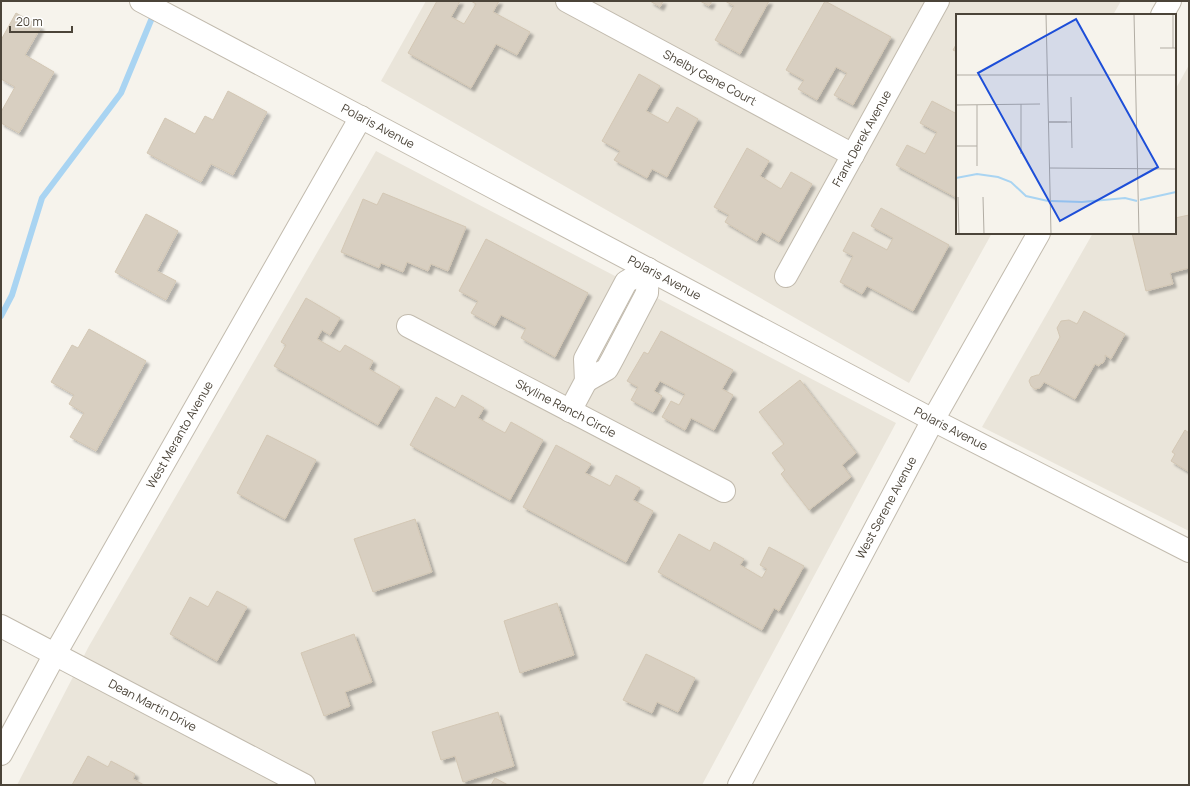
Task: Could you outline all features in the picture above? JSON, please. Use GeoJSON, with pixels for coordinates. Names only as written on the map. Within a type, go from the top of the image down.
{"type":"FeatureCollection","features":[{"type":"Feature","properties":{"kind":"street","name":"Polaris Avenue"},"geometry":{"type":"LineString","coordinates":[[141,1],[933,420],[1189,551]]}},
{"type":"Feature","properties":{"kind":"street","name":"Shelby Gene Court"},"geometry":{"type":"LineString","coordinates":[[567,1],[853,155]]}},
{"type":"Feature","properties":{"kind":"street","name":"Frank Derek Avenue"},"geometry":{"type":"LineString","coordinates":[[786,276],[938,1]]}},
{"type":"Feature","properties":{"kind":"street"},"geometry":{"type":"LineString","coordinates":[[1163,14],[1170,1]]}},
{"type":"Feature","properties":{"kind":"street","name":"West Meranto Avenue"},"geometry":{"type":"LineString","coordinates":[[1,754],[55,654],[361,117]]}},
{"type":"Feature","properties":{"kind":"street","name":"West Serene Avenue"},"geometry":{"type":"LineString","coordinates":[[738,785],[933,420],[1038,234]]}},
{"type":"Feature","properties":{"kind":"street"},"geometry":{"type":"LineString","coordinates":[[570,411],[586,381],[585,359],[626,282],[648,268]]}},
{"type":"Feature","properties":{"kind":"street"},"geometry":{"type":"LineString","coordinates":[[586,381],[607,369],[622,342],[647,293],[648,268]]}},
{"type":"Feature","properties":{"kind":"street","name":"Skyline Ranch Circle"},"geometry":{"type":"LineString","coordinates":[[408,326],[724,491]]}},
{"type":"Feature","properties":{"kind":"street"},"geometry":{"type":"LineString","coordinates":[[600,331],[622,342]]}},
{"type":"Feature","properties":{"kind":"street","name":"Dean Martin Drive"},"geometry":{"type":"LineString","coordinates":[[1,626],[304,785]]}},
{"type":"Feature","properties":{"kind":"shaded area"},"geometry":{"type":"Polygon","coordinates":[[[426,1],[1121,1],[1114,14],[956,14],[956,234],[991,234],[909,383],[381,81],[426,1]]]}},
{"type":"Feature","properties":{"kind":"shaded area"},"geometry":{"type":"Polygon","coordinates":[[[1189,65],[1189,531],[982,427],[1092,234],[1176,234],[1176,88],[1189,65]]]}},
{"type":"Feature","properties":{"kind":"shaded area"},"geometry":{"type":"Polygon","coordinates":[[[376,151],[896,423],[702,785],[17,785],[89,646],[376,151]]]}},
{"type":"Feature","properties":{"kind":"building"},"geometry":{"type":"Polygon","coordinates":[[[437,1],[460,1],[451,17],[464,24],[476,4],[471,1],[499,1],[493,12],[530,32],[517,55],[496,44],[471,88],[408,53],[437,1]]]}},
{"type":"Feature","properties":{"kind":"building"},"geometry":{"type":"Polygon","coordinates":[[[650,1],[663,1],[660,7],[650,1]]]}},
{"type":"Feature","properties":{"kind":"building"},"geometry":{"type":"Polygon","coordinates":[[[700,1],[712,1],[709,6],[700,1]]]}},
{"type":"Feature","properties":{"kind":"building"},"geometry":{"type":"Polygon","coordinates":[[[725,1],[769,1],[740,54],[715,40],[734,6],[725,1]]]}},
{"type":"Feature","properties":{"kind":"building"},"geometry":{"type":"Polygon","coordinates":[[[825,1],[891,37],[853,105],[834,95],[847,73],[836,67],[817,100],[798,89],[804,80],[786,70],[825,1]]]}},
{"type":"Feature","properties":{"kind":"building"},"geometry":{"type":"Polygon","coordinates":[[[16,13],[41,27],[25,55],[54,72],[19,133],[1,123],[1,112],[15,87],[1,79],[1,40],[16,13]]]}},
{"type":"Feature","properties":{"kind":"building"},"geometry":{"type":"Polygon","coordinates":[[[956,45],[956,52],[953,50],[956,45]]]}},
{"type":"Feature","properties":{"kind":"building"},"geometry":{"type":"Polygon","coordinates":[[[639,74],[660,86],[646,111],[668,123],[677,107],[698,119],[667,177],[652,169],[647,178],[614,160],[620,151],[602,141],[639,74]]]}},
{"type":"Feature","properties":{"kind":"building"},"geometry":{"type":"Polygon","coordinates":[[[228,91],[267,112],[233,175],[211,164],[201,182],[147,153],[165,118],[195,134],[205,116],[213,120],[228,91]]]}},
{"type":"Feature","properties":{"kind":"building"},"geometry":{"type":"Polygon","coordinates":[[[932,101],[956,113],[956,197],[896,165],[907,145],[925,154],[937,132],[920,123],[932,101]]]}},
{"type":"Feature","properties":{"kind":"building"},"geometry":{"type":"Polygon","coordinates":[[[747,148],[769,161],[760,176],[781,189],[791,172],[812,184],[779,242],[762,232],[757,241],[725,222],[729,215],[714,207],[747,148]]]}},
{"type":"Feature","properties":{"kind":"building"},"geometry":{"type":"Polygon","coordinates":[[[383,193],[466,227],[448,271],[431,264],[428,271],[407,262],[403,272],[381,263],[379,268],[341,252],[363,199],[377,205],[383,193]]]}},
{"type":"Feature","properties":{"kind":"building"},"geometry":{"type":"Polygon","coordinates":[[[881,208],[949,245],[913,311],[867,286],[862,294],[840,282],[853,256],[843,251],[853,232],[887,250],[893,238],[871,226],[881,208]]]}},
{"type":"Feature","properties":{"kind":"building"},"geometry":{"type":"Polygon","coordinates":[[[146,214],[178,231],[157,271],[176,281],[166,300],[115,272],[146,214]]]}},
{"type":"Feature","properties":{"kind":"building"},"geometry":{"type":"Polygon","coordinates":[[[1189,215],[1189,268],[1170,273],[1173,284],[1146,291],[1132,234],[1176,234],[1176,218],[1189,215]]]}},
{"type":"Feature","properties":{"kind":"building"},"geometry":{"type":"Polygon","coordinates":[[[486,239],[588,293],[555,357],[521,338],[526,328],[501,315],[495,326],[471,313],[478,301],[459,291],[486,239]]]}},
{"type":"Feature","properties":{"kind":"building"},"geometry":{"type":"Polygon","coordinates":[[[306,298],[340,318],[330,335],[322,330],[317,339],[340,352],[345,345],[373,361],[369,369],[400,387],[378,425],[274,366],[286,345],[281,342],[306,298]]]}},
{"type":"Feature","properties":{"kind":"building"},"geometry":{"type":"Polygon","coordinates":[[[1084,311],[1125,334],[1111,359],[1105,355],[1103,363],[1099,366],[1095,364],[1075,399],[1044,382],[1040,388],[1035,389],[1031,386],[1029,381],[1031,377],[1039,375],[1060,337],[1057,328],[1061,321],[1069,320],[1077,324],[1084,311]]]}},
{"type":"Feature","properties":{"kind":"building"},"geometry":{"type":"Polygon","coordinates":[[[89,329],[146,361],[96,451],[70,437],[84,413],[69,404],[74,395],[51,382],[72,345],[78,348],[89,329]]]}},
{"type":"Feature","properties":{"kind":"building"},"geometry":{"type":"Polygon","coordinates":[[[661,331],[733,370],[722,389],[733,395],[714,430],[691,418],[685,430],[662,417],[671,401],[679,405],[685,394],[660,381],[654,391],[662,396],[653,412],[631,400],[638,387],[627,381],[644,352],[648,354],[661,331]]]}},
{"type":"Feature","properties":{"kind":"building"},"geometry":{"type":"Polygon","coordinates":[[[800,380],[856,453],[842,465],[851,477],[809,510],[781,474],[785,470],[772,453],[784,444],[759,412],[800,380]]]}},
{"type":"Feature","properties":{"kind":"building"},"geometry":{"type":"Polygon","coordinates":[[[462,395],[484,408],[478,418],[505,433],[511,422],[543,440],[510,500],[410,445],[436,397],[455,408],[462,395]]]}},
{"type":"Feature","properties":{"kind":"building"},"geometry":{"type":"Polygon","coordinates":[[[1185,430],[1189,433],[1189,472],[1171,461],[1175,454],[1172,452],[1185,430]]]}},
{"type":"Feature","properties":{"kind":"building"},"geometry":{"type":"Polygon","coordinates":[[[267,435],[316,460],[285,519],[237,493],[267,435]]]}},
{"type":"Feature","properties":{"kind":"building"},"geometry":{"type":"Polygon","coordinates":[[[556,445],[591,464],[585,473],[610,486],[616,475],[640,488],[633,500],[653,511],[626,562],[523,507],[556,445]]]}},
{"type":"Feature","properties":{"kind":"building"},"geometry":{"type":"Polygon","coordinates":[[[415,519],[432,572],[373,592],[354,539],[415,519]]]}},
{"type":"Feature","properties":{"kind":"building"},"geometry":{"type":"Polygon","coordinates":[[[679,534],[710,551],[714,542],[744,559],[740,565],[762,578],[767,569],[760,565],[769,547],[804,566],[779,611],[774,608],[762,630],[658,572],[679,534]]]}},
{"type":"Feature","properties":{"kind":"building"},"geometry":{"type":"Polygon","coordinates":[[[217,591],[247,607],[217,661],[170,634],[190,597],[208,607],[217,591]]]}},
{"type":"Feature","properties":{"kind":"building"},"geometry":{"type":"Polygon","coordinates":[[[557,603],[574,655],[520,673],[504,621],[557,603]]]}},
{"type":"Feature","properties":{"kind":"building"},"geometry":{"type":"Polygon","coordinates":[[[354,634],[372,682],[345,692],[350,706],[324,716],[301,653],[354,634]]]}},
{"type":"Feature","properties":{"kind":"building"},"geometry":{"type":"Polygon","coordinates":[[[646,654],[695,678],[678,712],[657,702],[652,713],[623,700],[646,654]]]}},
{"type":"Feature","properties":{"kind":"building"},"geometry":{"type":"Polygon","coordinates":[[[498,712],[514,766],[463,782],[455,756],[441,760],[432,732],[498,712]]]}},
{"type":"Feature","properties":{"kind":"building"},"geometry":{"type":"Polygon","coordinates":[[[88,756],[108,767],[111,761],[135,774],[133,779],[144,785],[72,785],[88,756]]]}},
{"type":"Feature","properties":{"kind":"building"},"geometry":{"type":"Polygon","coordinates":[[[495,778],[508,785],[491,785],[495,778]]]}},
{"type":"Feature","properties":{"kind":"waterway"},"geometry":{"type":"LineString","coordinates":[[1,316],[12,295],[42,198],[121,93],[154,13]]}}]}
